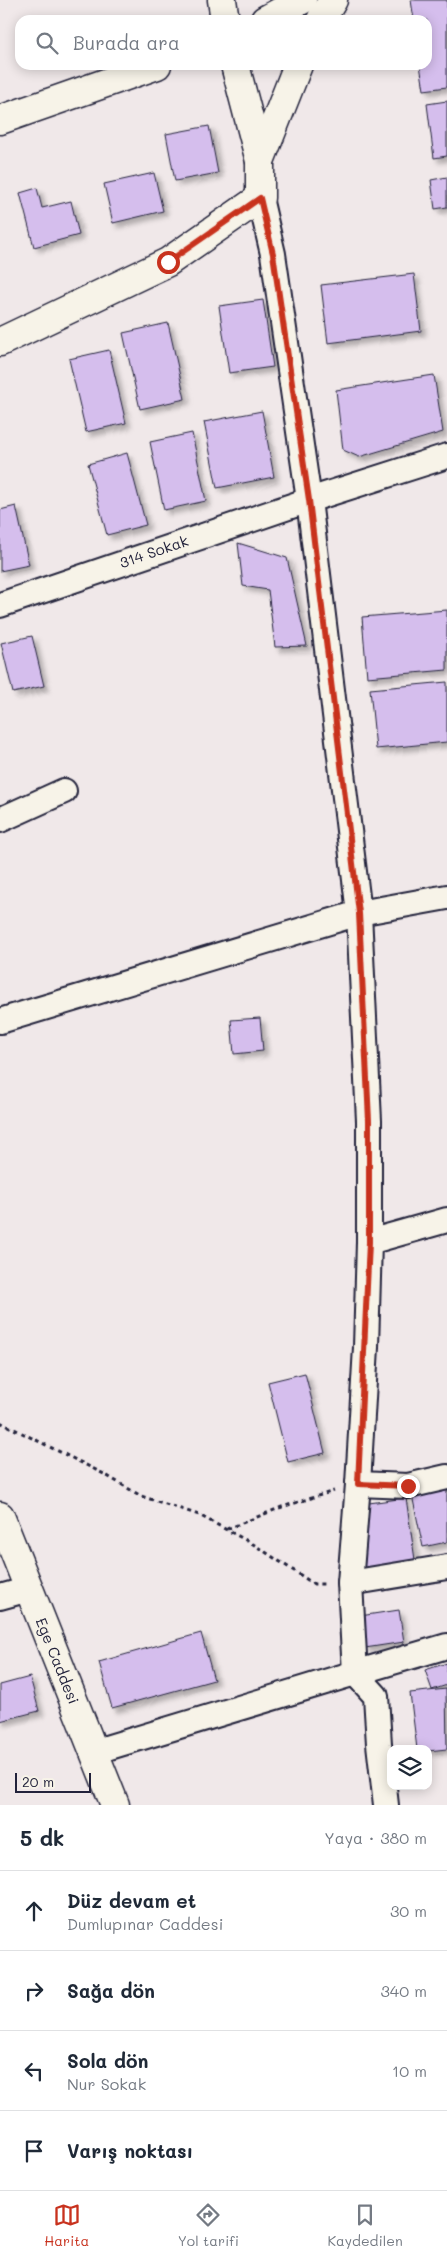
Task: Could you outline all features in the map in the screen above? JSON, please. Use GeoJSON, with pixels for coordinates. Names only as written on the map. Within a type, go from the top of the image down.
{"type":"FeatureCollection","features":[{"type":"Feature","properties":{"kind":"street"},"geometry":{"type":"LineString","coordinates":[[222,0],[224,15]]}},
{"type":"Feature","properties":{"kind":"street"},"geometry":{"type":"LineString","coordinates":[[274,15],[302,0]]}},
{"type":"Feature","properties":{"kind":"street"},"geometry":{"type":"LineString","coordinates":[[324,15],[333,0]]}},
{"type":"Feature","properties":{"kind":"street"},"geometry":{"type":"LineString","coordinates":[[0,120],[143,70]]}},
{"type":"Feature","properties":{"kind":"street"},"geometry":{"type":"LineString","coordinates":[[237,70],[260,161],[260,198],[273,254],[309,500],[359,913],[369,1121],[369,1242],[358,1484],[350,1583],[355,1673],[376,1696],[386,1805]]}},
{"type":"Feature","properties":{"kind":"street"},"geometry":{"type":"LineString","coordinates":[[260,161],[296,70]]}},
{"type":"Feature","properties":{"kind":"street"},"geometry":{"type":"LineString","coordinates":[[0,342],[168,262],[260,198]]}},
{"type":"Feature","properties":{"kind":"street","name":"314 Sokak"},"geometry":{"type":"LineString","coordinates":[[0,605],[309,500],[447,456]]}},
{"type":"Feature","properties":{"kind":"street"},"geometry":{"type":"LineString","coordinates":[[0,820],[64,791]]}},
{"type":"Feature","properties":{"kind":"street"},"geometry":{"type":"LineString","coordinates":[[0,1021],[359,913],[447,897]]}},
{"type":"Feature","properties":{"kind":"street"},"geometry":{"type":"LineString","coordinates":[[369,1242],[447,1220]]}},
{"type":"Feature","properties":{"kind":"street"},"geometry":{"type":"LineString","coordinates":[[358,1484],[408,1486],[447,1477]]}},
{"type":"Feature","properties":{"kind":"street","name":"Ege Caddesi"},"geometry":{"type":"LineString","coordinates":[[0,1516],[115,1805]]}},
{"type":"Feature","properties":{"kind":"street"},"geometry":{"type":"LineString","coordinates":[[350,1583],[447,1567]]}},
{"type":"Feature","properties":{"kind":"street"},"geometry":{"type":"LineString","coordinates":[[0,1597],[29,1589]]}},
{"type":"Feature","properties":{"kind":"street"},"geometry":{"type":"LineString","coordinates":[[93,1752],[447,1646]]}},
{"type":"Feature","properties":{"kind":"path"},"geometry":{"type":"LineString","coordinates":[[0,1422],[104,1474],[141,1496],[199,1515],[253,1544],[314,1584],[350,1583]]}},
{"type":"Feature","properties":{"kind":"path"},"geometry":{"type":"LineString","coordinates":[[226,1530],[282,1507],[358,1484]]}},
{"type":"Feature","properties":{"kind":"building"},"geometry":{"type":"Polygon","coordinates":[[[411,0],[447,0],[447,87],[424,90],[421,70],[432,70],[432,15],[413,15],[411,0]]]}},
{"type":"Feature","properties":{"kind":"building"},"geometry":{"type":"Polygon","coordinates":[[[447,101],[447,156],[434,158],[427,104],[447,101]]]}},
{"type":"Feature","properties":{"kind":"building"},"geometry":{"type":"Polygon","coordinates":[[[209,126],[218,173],[175,181],[166,134],[209,126]]]}},
{"type":"Feature","properties":{"kind":"building"},"geometry":{"type":"Polygon","coordinates":[[[154,173],[163,211],[113,223],[104,184],[154,173]]]}},
{"type":"Feature","properties":{"kind":"building"},"geometry":{"type":"Polygon","coordinates":[[[447,177],[447,207],[435,209],[431,180],[447,177]]]}},
{"type":"Feature","properties":{"kind":"building"},"geometry":{"type":"Polygon","coordinates":[[[37,188],[42,208],[71,201],[79,235],[34,247],[20,193],[37,188]]]}},
{"type":"Feature","properties":{"kind":"building"},"geometry":{"type":"Polygon","coordinates":[[[414,274],[421,331],[328,343],[321,285],[414,274]]]}},
{"type":"Feature","properties":{"kind":"building"},"geometry":{"type":"Polygon","coordinates":[[[263,300],[273,367],[229,373],[219,306],[263,300]]]}},
{"type":"Feature","properties":{"kind":"building"},"geometry":{"type":"Polygon","coordinates":[[[168,323],[185,399],[140,409],[123,333],[168,323]]]}},
{"type":"Feature","properties":{"kind":"building"},"geometry":{"type":"Polygon","coordinates":[[[109,350],[126,423],[86,432],[69,359],[109,350]]]}},
{"type":"Feature","properties":{"kind":"building"},"geometry":{"type":"Polygon","coordinates":[[[434,375],[443,432],[359,457],[343,450],[336,390],[434,375]]]}},
{"type":"Feature","properties":{"kind":"building"},"geometry":{"type":"Polygon","coordinates":[[[262,411],[274,477],[217,488],[204,422],[262,411]]]}},
{"type":"Feature","properties":{"kind":"building"},"geometry":{"type":"Polygon","coordinates":[[[192,433],[206,501],[164,510],[150,442],[192,433]]]}},
{"type":"Feature","properties":{"kind":"building"},"geometry":{"type":"Polygon","coordinates":[[[127,453],[146,525],[107,535],[88,464],[127,453]]]}},
{"type":"Feature","properties":{"kind":"building"},"geometry":{"type":"Polygon","coordinates":[[[16,506],[29,565],[0,571],[0,510],[16,506]]]}},
{"type":"Feature","properties":{"kind":"building"},"geometry":{"type":"Polygon","coordinates":[[[238,543],[287,558],[307,646],[275,647],[268,590],[243,586],[238,543]]]}},
{"type":"Feature","properties":{"kind":"building"},"geometry":{"type":"Polygon","coordinates":[[[447,610],[447,670],[367,677],[362,617],[447,610]]]}},
{"type":"Feature","properties":{"kind":"building"},"geometry":{"type":"Polygon","coordinates":[[[32,636],[44,686],[13,693],[1,643],[32,636]]]}},
{"type":"Feature","properties":{"kind":"building"},"geometry":{"type":"Polygon","coordinates":[[[447,682],[447,742],[376,749],[370,689],[447,682]]]}},
{"type":"Feature","properties":{"kind":"building"},"geometry":{"type":"Polygon","coordinates":[[[260,1018],[263,1051],[234,1054],[231,1020],[260,1018]]]}},
{"type":"Feature","properties":{"kind":"building"},"geometry":{"type":"Polygon","coordinates":[[[305,1373],[325,1453],[288,1462],[268,1382],[305,1373]]]}},
{"type":"Feature","properties":{"kind":"building"},"geometry":{"type":"Polygon","coordinates":[[[447,1488],[447,1542],[423,1547],[412,1495],[447,1488]]]}},
{"type":"Feature","properties":{"kind":"building"},"geometry":{"type":"Polygon","coordinates":[[[406,1498],[415,1560],[364,1570],[369,1503],[406,1498]]]}},
{"type":"Feature","properties":{"kind":"building"},"geometry":{"type":"Polygon","coordinates":[[[399,1610],[404,1642],[365,1648],[360,1616],[399,1610]]]}},
{"type":"Feature","properties":{"kind":"building"},"geometry":{"type":"Polygon","coordinates":[[[201,1633],[214,1680],[112,1708],[99,1662],[201,1633]]]}},
{"type":"Feature","properties":{"kind":"building"},"geometry":{"type":"Polygon","coordinates":[[[447,1663],[447,1685],[432,1690],[425,1670],[447,1663]]]}},
{"type":"Feature","properties":{"kind":"building"},"geometry":{"type":"Polygon","coordinates":[[[30,1677],[39,1711],[0,1721],[0,1685],[30,1677]]]}},
{"type":"Feature","properties":{"kind":"building"},"geometry":{"type":"Polygon","coordinates":[[[446,1689],[447,1749],[432,1751],[432,1745],[416,1745],[410,1693],[446,1689]]]}},
{"type":"Feature","properties":{"kind":"route"},"geometry":{"type":"LineString","coordinates":[[168,262],[260,198],[273,254],[309,500],[359,913],[369,1121],[369,1242],[366,1347],[358,1484],[408,1486]]}}]}
